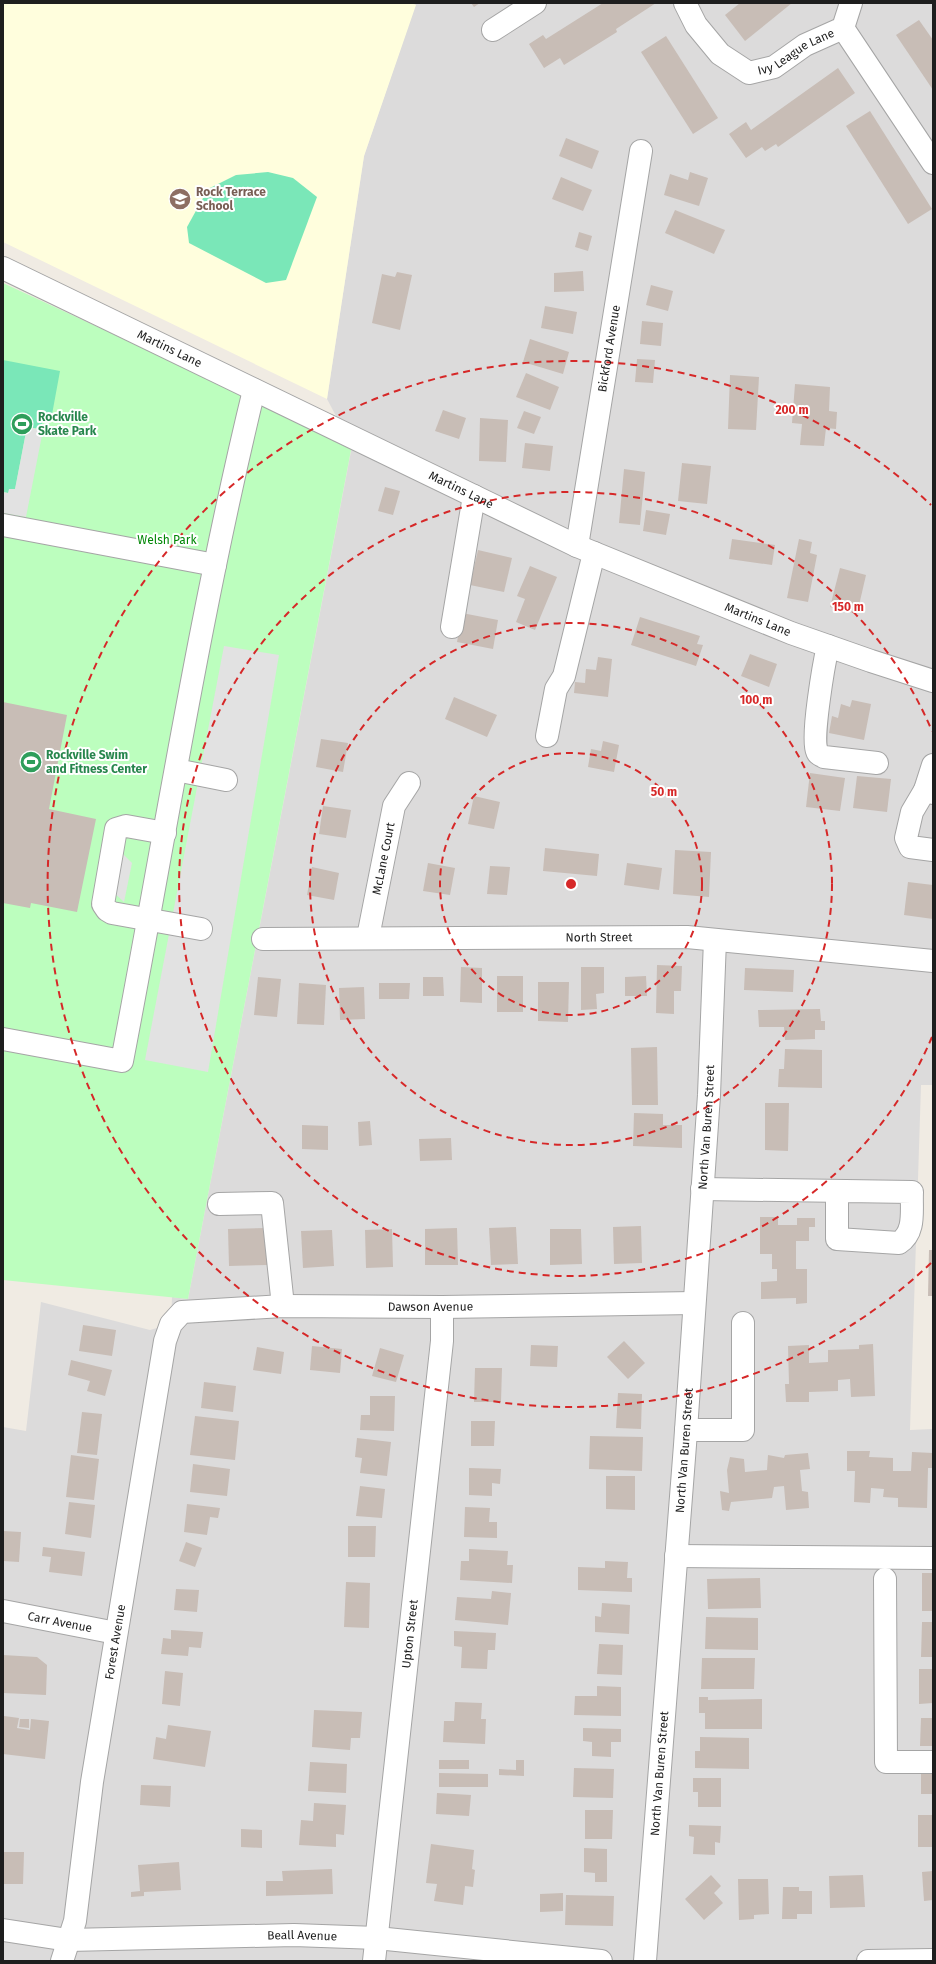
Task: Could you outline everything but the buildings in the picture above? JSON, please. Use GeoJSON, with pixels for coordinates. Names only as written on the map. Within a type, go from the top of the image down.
{"type":"FeatureCollection","features":[{"type":"Feature","properties":{"kind":"street"},"geometry":{"type":"LineString","coordinates":[[492,30],[536,3]]}},
{"type":"Feature","properties":{"kind":"street","name":"Ivy League Lane"},"geometry":{"type":"LineString","coordinates":[[685,3],[696,25],[720,54],[749,72],[774,67],[805,45],[843,28],[851,3]]}},
{"type":"Feature","properties":{"kind":"street","name":"Ivy League Lane"},"geometry":{"type":"LineString","coordinates":[[843,28],[933,163]]}},
{"type":"Feature","properties":{"kind":"street","name":"Bickford Avenue"},"geometry":{"type":"LineString","coordinates":[[547,736],[556,689],[564,676],[585,550],[641,151]]}},
{"type":"Feature","properties":{"kind":"street","name":"Martins Lane"},"geometry":{"type":"LineString","coordinates":[[3,268],[585,550],[828,646],[933,681]]}},
{"type":"Feature","properties":{"kind":"street"},"geometry":{"type":"LineString","coordinates":[[3,1039],[122,1061],[201,630],[254,390]]}},
{"type":"Feature","properties":{"kind":"street"},"geometry":{"type":"LineString","coordinates":[[452,627],[474,496]]}},
{"type":"Feature","properties":{"kind":"street"},"geometry":{"type":"LineString","coordinates":[[3,525],[215,565]]}},
{"type":"Feature","properties":{"kind":"street"},"geometry":{"type":"LineString","coordinates":[[828,646],[818,710],[815,742],[816,750],[818,754],[824,757],[877,763]]}},
{"type":"Feature","properties":{"kind":"street"},"geometry":{"type":"LineString","coordinates":[[933,765],[929,791],[912,812],[906,838],[910,847],[933,850]]}},
{"type":"Feature","properties":{"kind":"street"},"geometry":{"type":"LineString","coordinates":[[176,770],[226,780]]}},
{"type":"Feature","properties":{"kind":"street","name":"McLane Court"},"geometry":{"type":"LineString","coordinates":[[368,937],[394,806],[409,783]]}},
{"type":"Feature","properties":{"kind":"street"},"geometry":{"type":"LineString","coordinates":[[165,833],[126,826],[116,829],[103,904],[106,910],[112,913],[202,929]]}},
{"type":"Feature","properties":{"kind":"street","name":"North Street"},"geometry":{"type":"LineString","coordinates":[[264,939],[368,937],[687,937],[933,961]]}},
{"type":"Feature","properties":{"kind":"street","name":"North Van Buren Street"},"geometry":{"type":"LineString","coordinates":[[645,1961],[686,1430],[711,1062],[715,940]]}},
{"type":"Feature","properties":{"kind":"street"},"geometry":{"type":"LineString","coordinates":[[702,1189],[837,1191]]}},
{"type":"Feature","properties":{"kind":"street"},"geometry":{"type":"LineString","coordinates":[[219,1204],[272,1203],[283,1306]]}},
{"type":"Feature","properties":{"kind":"street","name":"Dawson Avenue"},"geometry":{"type":"LineString","coordinates":[[171,1324],[182,1312],[283,1306],[442,1307],[694,1303]]}},
{"type":"Feature","properties":{"kind":"street","name":"Upton Street"},"geometry":{"type":"LineString","coordinates":[[374,1961],[442,1349],[442,1307]]}},
{"type":"Feature","properties":{"kind":"street","name":"Forest Avenue"},"geometry":{"type":"LineString","coordinates":[[62,1961],[75,1921],[92,1782],[165,1341],[171,1324]]}},
{"type":"Feature","properties":{"kind":"street"},"geometry":{"type":"LineString","coordinates":[[686,1430],[743,1430],[743,1324]]}},
{"type":"Feature","properties":{"kind":"street"},"geometry":{"type":"LineString","coordinates":[[676,1556],[933,1558]]}},
{"type":"Feature","properties":{"kind":"street"},"geometry":{"type":"LineString","coordinates":[[885,1579],[886,1762],[933,1762]]}},
{"type":"Feature","properties":{"kind":"street","name":"Carr Avenue"},"geometry":{"type":"LineString","coordinates":[[3,1611],[116,1633]]}},
{"type":"Feature","properties":{"kind":"street","name":"Beall Avenue"},"geometry":{"type":"LineString","coordinates":[[3,1930],[68,1940],[294,1935],[377,1938],[601,1961]]}},
{"type":"Feature","properties":{"kind":"street"},"geometry":{"type":"LineString","coordinates":[[868,1961],[933,1960]]}},
{"type":"Feature","properties":{"kind":"shaded area","name":"Rock Terrace School"},"geometry":{"type":"Polygon","coordinates":[[[3,3],[410,3],[416,5],[364,156],[327,399],[3,242],[3,3]]]}},
{"type":"Feature","properties":{"kind":"shaded area"},"geometry":{"type":"Polygon","coordinates":[[[416,3],[933,3],[933,1085],[921,1085],[910,1430],[933,1429],[933,1961],[3,1961],[3,1427],[26,1431],[41,1302],[150,1330],[171,1324],[172,1297],[188,1299],[352,446],[327,399],[364,156],[416,3]]]}},
{"type":"Feature","properties":{"kind":"shaded area"},"geometry":{"type":"Polygon","coordinates":[[[27,427],[43,430],[26,517],[3,513],[3,492],[8,493],[9,489],[15,489],[27,427]]]}},
{"type":"Feature","properties":{"kind":"shaded area"},"geometry":{"type":"Polygon","coordinates":[[[224,646],[279,655],[208,1072],[145,1060],[224,646]]]}},
{"type":"Feature","properties":{"kind":"shaded area"},"geometry":{"type":"Polygon","coordinates":[[[119,850],[132,863],[124,902],[111,890],[119,850]]]}},
{"type":"Feature","properties":{"kind":"green space"},"geometry":{"type":"Polygon","coordinates":[[[268,172],[293,178],[317,197],[286,280],[266,283],[189,243],[187,227],[208,189],[236,175],[268,172]]]}},
{"type":"Feature","properties":{"kind":"green space","name":"Welsh Park"},"geometry":{"type":"Polygon","coordinates":[[[3,283],[352,445],[188,1299],[3,1280],[3,283]]]}},
{"type":"Feature","properties":{"kind":"green space","name":"Rockville Skate Park"},"geometry":{"type":"Polygon","coordinates":[[[3,360],[60,371],[51,420],[43,419],[41,429],[27,427],[15,490],[8,493],[3,492],[3,360]]]}},
{"type":"Feature","properties":{"kind":"place","name":"Rock Terrace School"},"geometry":{"type":"Point","coordinates":[180,199]}},
{"type":"Feature","properties":{"kind":"place","name":"Rockville Skate Park"},"geometry":{"type":"Point","coordinates":[22,424]}},
{"type":"Feature","properties":{"kind":"place","name":"Rockville Swim and Fitness Center"},"geometry":{"type":"Point","coordinates":[31,762]}}]}
